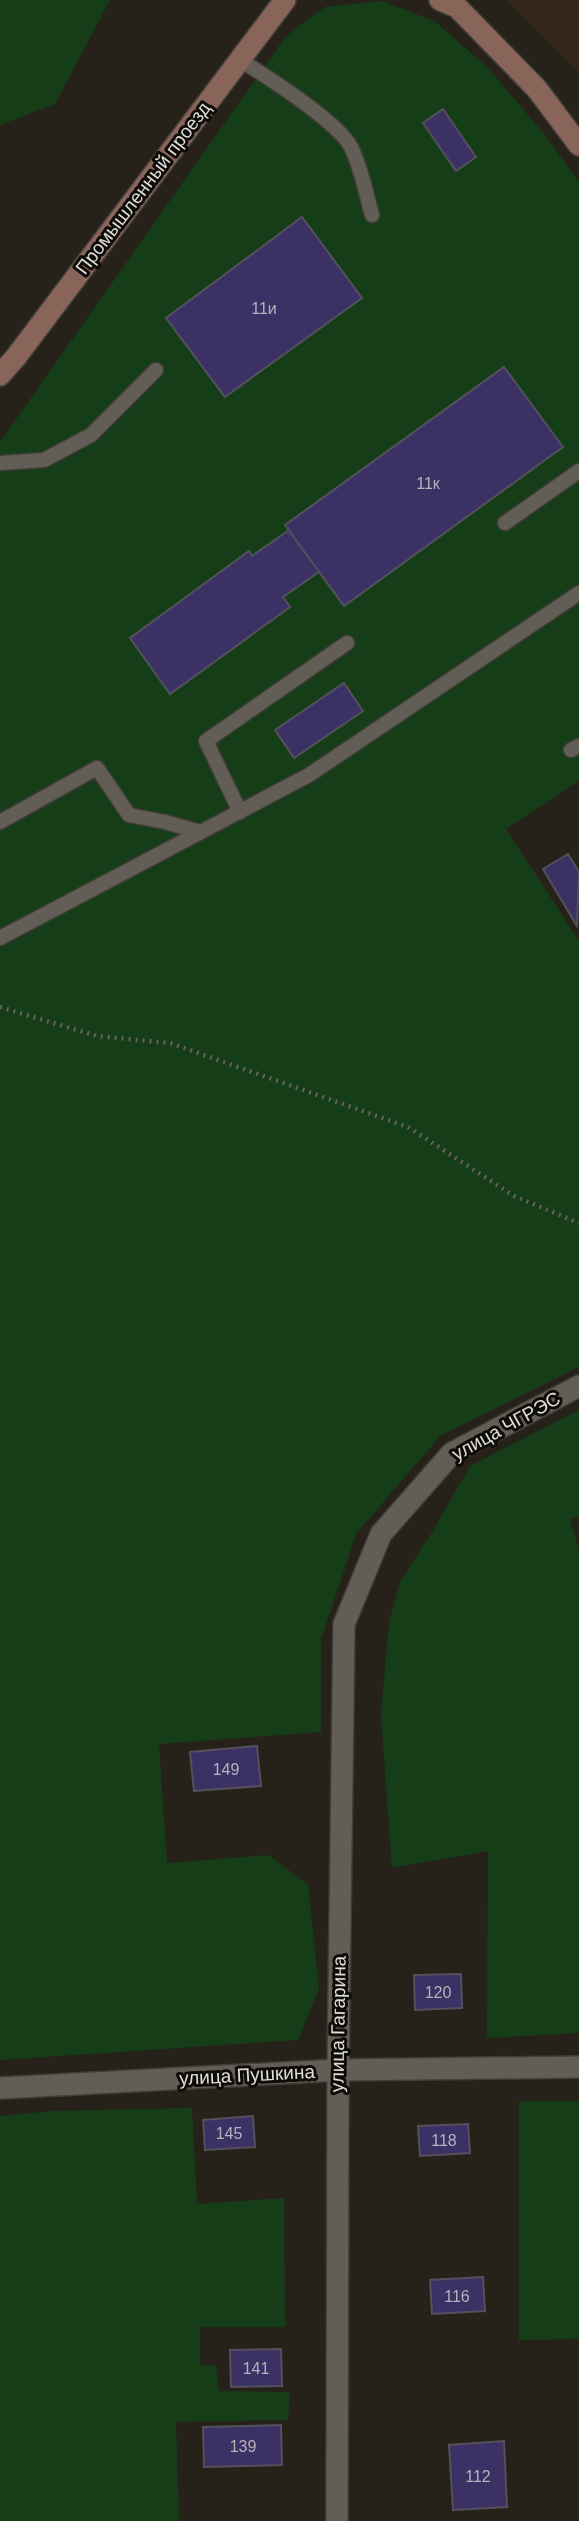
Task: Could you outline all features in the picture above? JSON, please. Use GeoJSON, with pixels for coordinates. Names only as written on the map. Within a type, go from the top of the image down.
{"type":"FeatureCollection","features":[{"type":"Feature","properties":{"kind":"street","name":"Промышленный проезд"},"geometry":{"type":"LineString","coordinates":[[0,374],[16,357],[285,0]]}},
{"type":"Feature","properties":{"kind":"street"},"geometry":{"type":"LineString","coordinates":[[440,0],[457,7],[537,89],[579,145]]}},
{"type":"Feature","properties":{"kind":"street","name":"улица ЧГРЭС"},"geometry":{"type":"LineString","coordinates":[[381,1534],[452,1453],[579,1386]]}},
{"type":"Feature","properties":{"kind":"street","name":"улица Гагарина"},"geometry":{"type":"LineString","coordinates":[[337,2521],[338,2070],[344,1625],[381,1534]]}},
{"type":"Feature","properties":{"kind":"street","name":"улица Пушкина"},"geometry":{"type":"LineString","coordinates":[[0,2088],[338,2070],[579,2067]]}},
{"type":"Feature","properties":{"kind":"lane"},"geometry":{"type":"LineString","coordinates":[[240,60],[333,125],[351,146],[373,215]]}},
{"type":"Feature","properties":{"kind":"lane"},"geometry":{"type":"LineString","coordinates":[[0,463],[44,460],[91,435],[156,370]]}},
{"type":"Feature","properties":{"kind":"lane"},"geometry":{"type":"LineString","coordinates":[[505,523],[579,471]]}},
{"type":"Feature","properties":{"kind":"lane"},"geometry":{"type":"LineString","coordinates":[[0,938],[309,775],[579,593]]}},
{"type":"Feature","properties":{"kind":"lane"},"geometry":{"type":"LineString","coordinates":[[240,812],[206,741],[347,643]]}},
{"type":"Feature","properties":{"kind":"lane"},"geometry":{"type":"LineString","coordinates":[[0,822],[97,768],[128,815],[165,821],[200,832]]}},
{"type":"Feature","properties":{"kind":"path"},"geometry":{"type":"LineString","coordinates":[[0,1007],[97,1036],[170,1043],[408,1127],[514,1196],[579,1223]]}},
{"type":"Feature","properties":{"kind":"shaded area"},"geometry":{"type":"Polygon","coordinates":[[[507,0],[579,0],[579,72],[507,0]]]}},
{"type":"Feature","properties":{"kind":"green space"},"geometry":{"type":"Polygon","coordinates":[[[0,0],[110,0],[55,104],[0,125],[0,0]]]}},
{"type":"Feature","properties":{"kind":"green space"},"geometry":{"type":"Polygon","coordinates":[[[382,1],[434,21],[487,67],[545,135],[579,182],[579,781],[506,829],[579,941],[579,1367],[440,1436],[356,1534],[321,1639],[321,1732],[159,1744],[167,1863],[268,1855],[308,1884],[319,1988],[298,2040],[0,2060],[0,442],[286,36],[325,7],[382,1]]]}},
{"type":"Feature","properties":{"kind":"green space"},"geometry":{"type":"Polygon","coordinates":[[[579,1410],[579,1516],[570,1519],[579,1550],[579,2033],[487,2038],[488,1851],[392,1868],[381,1715],[389,1623],[400,1582],[470,1466],[579,1410]]]}},
{"type":"Feature","properties":{"kind":"green space"},"geometry":{"type":"Polygon","coordinates":[[[519,2101],[579,2101],[579,2339],[519,2340],[519,2101]]]}},
{"type":"Feature","properties":{"kind":"green space"},"geometry":{"type":"Polygon","coordinates":[[[192,2108],[197,2204],[284,2198],[285,2327],[200,2327],[200,2365],[216,2365],[219,2391],[290,2392],[288,2420],[176,2422],[179,2521],[0,2521],[0,2116],[53,2111],[192,2108]]]}},
{"type":"Feature","properties":{"kind":"building"},"geometry":{"type":"Polygon","coordinates":[[[443,109],[476,157],[456,171],[423,123],[443,109]]]}},
{"type":"Feature","properties":{"kind":"building"},"geometry":{"type":"Polygon","coordinates":[[[302,217],[362,298],[225,397],[166,318],[302,217]]]}},
{"type":"Feature","properties":{"kind":"building"},"geometry":{"type":"Polygon","coordinates":[[[504,367],[563,447],[344,606],[285,525],[504,367]]]}},
{"type":"Feature","properties":{"kind":"building"},"geometry":{"type":"Polygon","coordinates":[[[504,367],[563,447],[344,606],[319,572],[283,597],[290,607],[170,694],[130,638],[249,551],[252,556],[289,530],[285,525],[504,367]]]}},
{"type":"Feature","properties":{"kind":"building"},"geometry":{"type":"Polygon","coordinates":[[[344,683],[363,711],[294,758],[275,730],[344,683]]]}},
{"type":"Feature","properties":{"kind":"building"},"geometry":{"type":"Polygon","coordinates":[[[568,854],[579,872],[577,926],[543,869],[568,854]]]}},
{"type":"Feature","properties":{"kind":"building"},"geometry":{"type":"Polygon","coordinates":[[[257,1746],[261,1786],[194,1791],[190,1752],[257,1746]]]}},
{"type":"Feature","properties":{"kind":"building"},"geometry":{"type":"Polygon","coordinates":[[[461,1974],[462,2008],[415,2010],[414,1975],[461,1974]]]}},
{"type":"Feature","properties":{"kind":"building"},"geometry":{"type":"Polygon","coordinates":[[[253,2116],[255,2147],[205,2150],[203,2120],[253,2116]]]}},
{"type":"Feature","properties":{"kind":"building"},"geometry":{"type":"Polygon","coordinates":[[[468,2124],[470,2153],[420,2156],[418,2126],[468,2124]]]}},
{"type":"Feature","properties":{"kind":"building"},"geometry":{"type":"Polygon","coordinates":[[[483,2277],[485,2311],[432,2314],[430,2280],[483,2277]]]}},
{"type":"Feature","properties":{"kind":"building"},"geometry":{"type":"Polygon","coordinates":[[[281,2349],[282,2386],[231,2387],[230,2350],[281,2349]]]}},
{"type":"Feature","properties":{"kind":"building"},"geometry":{"type":"Polygon","coordinates":[[[281,2425],[282,2465],[204,2467],[203,2427],[281,2425]]]}},
{"type":"Feature","properties":{"kind":"building"},"geometry":{"type":"Polygon","coordinates":[[[504,2441],[507,2507],[453,2510],[449,2445],[504,2441]]]}}]}
